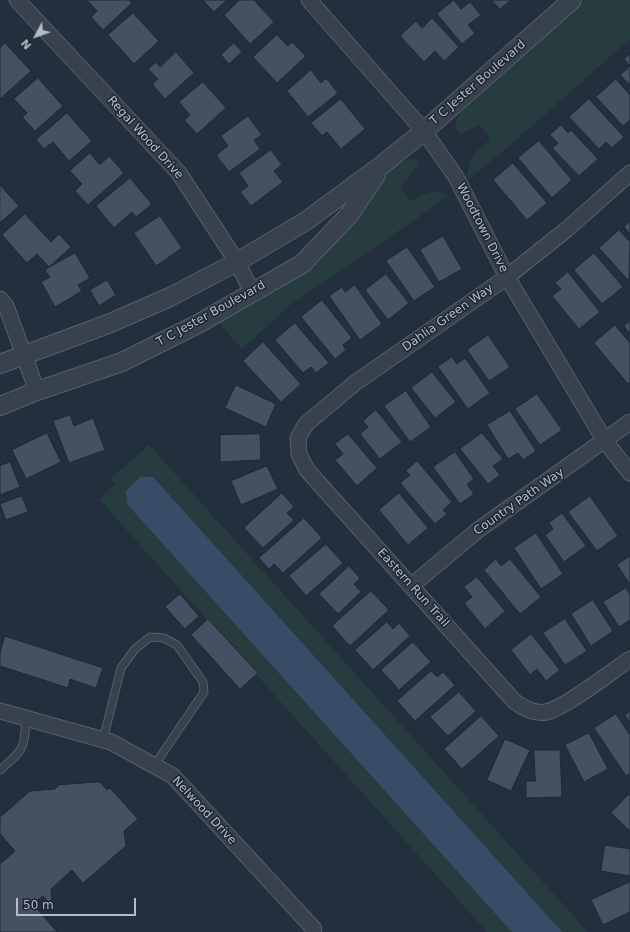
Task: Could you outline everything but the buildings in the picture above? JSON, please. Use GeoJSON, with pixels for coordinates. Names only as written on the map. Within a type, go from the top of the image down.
{"type":"FeatureCollection","features":[{"type":"Feature","properties":{"kind":"street","name":"Regal Wood Drive"},"geometry":{"type":"LineString","coordinates":[[17,0],[179,173],[237,262],[252,292]]}},
{"type":"Feature","properties":{"kind":"street","name":"Woodtown Drive"},"geometry":{"type":"LineString","coordinates":[[309,0],[424,131],[456,177],[507,277],[605,441],[630,473]]}},
{"type":"Feature","properties":{"kind":"street","name":"T C Jester Boulevard"},"geometry":{"type":"LineString","coordinates":[[0,364],[108,324],[170,297],[237,262],[306,220],[382,165],[424,131],[572,0]]}},
{"type":"Feature","properties":{"kind":"street","name":"T C Jester Boulevard"},"geometry":{"type":"LineString","coordinates":[[0,406],[37,391],[122,362],[198,324],[302,264],[349,215],[382,165]]}},
{"type":"Feature","properties":{"kind":"street","name":"Dahlia Green Way"},"geometry":{"type":"LineString","coordinates":[[299,454],[298,438],[306,424],[356,383],[507,277],[566,230],[630,173]]}},
{"type":"Feature","properties":{"kind":"street"},"geometry":{"type":"LineString","coordinates":[[0,299],[6,306],[37,391]]}},
{"type":"Feature","properties":{"kind":"street","name":"Country Path Way"},"geometry":{"type":"LineString","coordinates":[[412,586],[478,530],[630,422]]}},
{"type":"Feature","properties":{"kind":"street","name":"Eastern Run Trail"},"geometry":{"type":"LineString","coordinates":[[299,454],[307,470],[514,701],[525,708],[546,712],[559,707],[630,659]]}},
{"type":"Feature","properties":{"kind":"street","name":"Nelwood Drive"},"geometry":{"type":"LineString","coordinates":[[0,711],[111,742],[173,776],[314,929]]}},
{"type":"Feature","properties":{"kind":"lane"},"geometry":{"type":"LineString","coordinates":[[103,740],[121,668],[135,650],[150,637],[164,638],[177,645],[203,682],[204,692],[154,766]]}},
{"type":"Feature","properties":{"kind":"lane"},"geometry":{"type":"LineString","coordinates":[[0,770],[22,749],[24,744],[26,719]]}},
{"type":"Feature","properties":{"kind":"green space"},"geometry":{"type":"Polygon","coordinates":[[[584,0],[630,0],[630,39],[507,148],[468,180],[470,161],[476,152],[490,139],[480,125],[461,134],[456,125],[459,114],[584,0]]]}},
{"type":"Feature","properties":{"kind":"green space"},"geometry":{"type":"Polygon","coordinates":[[[413,158],[419,165],[400,187],[411,202],[429,192],[438,192],[449,195],[289,306],[242,349],[219,323],[284,287],[307,266],[394,165],[413,158]]]}},
{"type":"Feature","properties":{"kind":"green space"},"geometry":{"type":"Polygon","coordinates":[[[149,445],[588,932],[487,932],[99,499],[115,484],[110,479],[149,445]]]}},
{"type":"Feature","properties":{"kind":"water"},"geometry":{"type":"Polygon","coordinates":[[[140,477],[153,477],[562,932],[512,932],[127,504],[126,491],[140,477]]]}}]}
